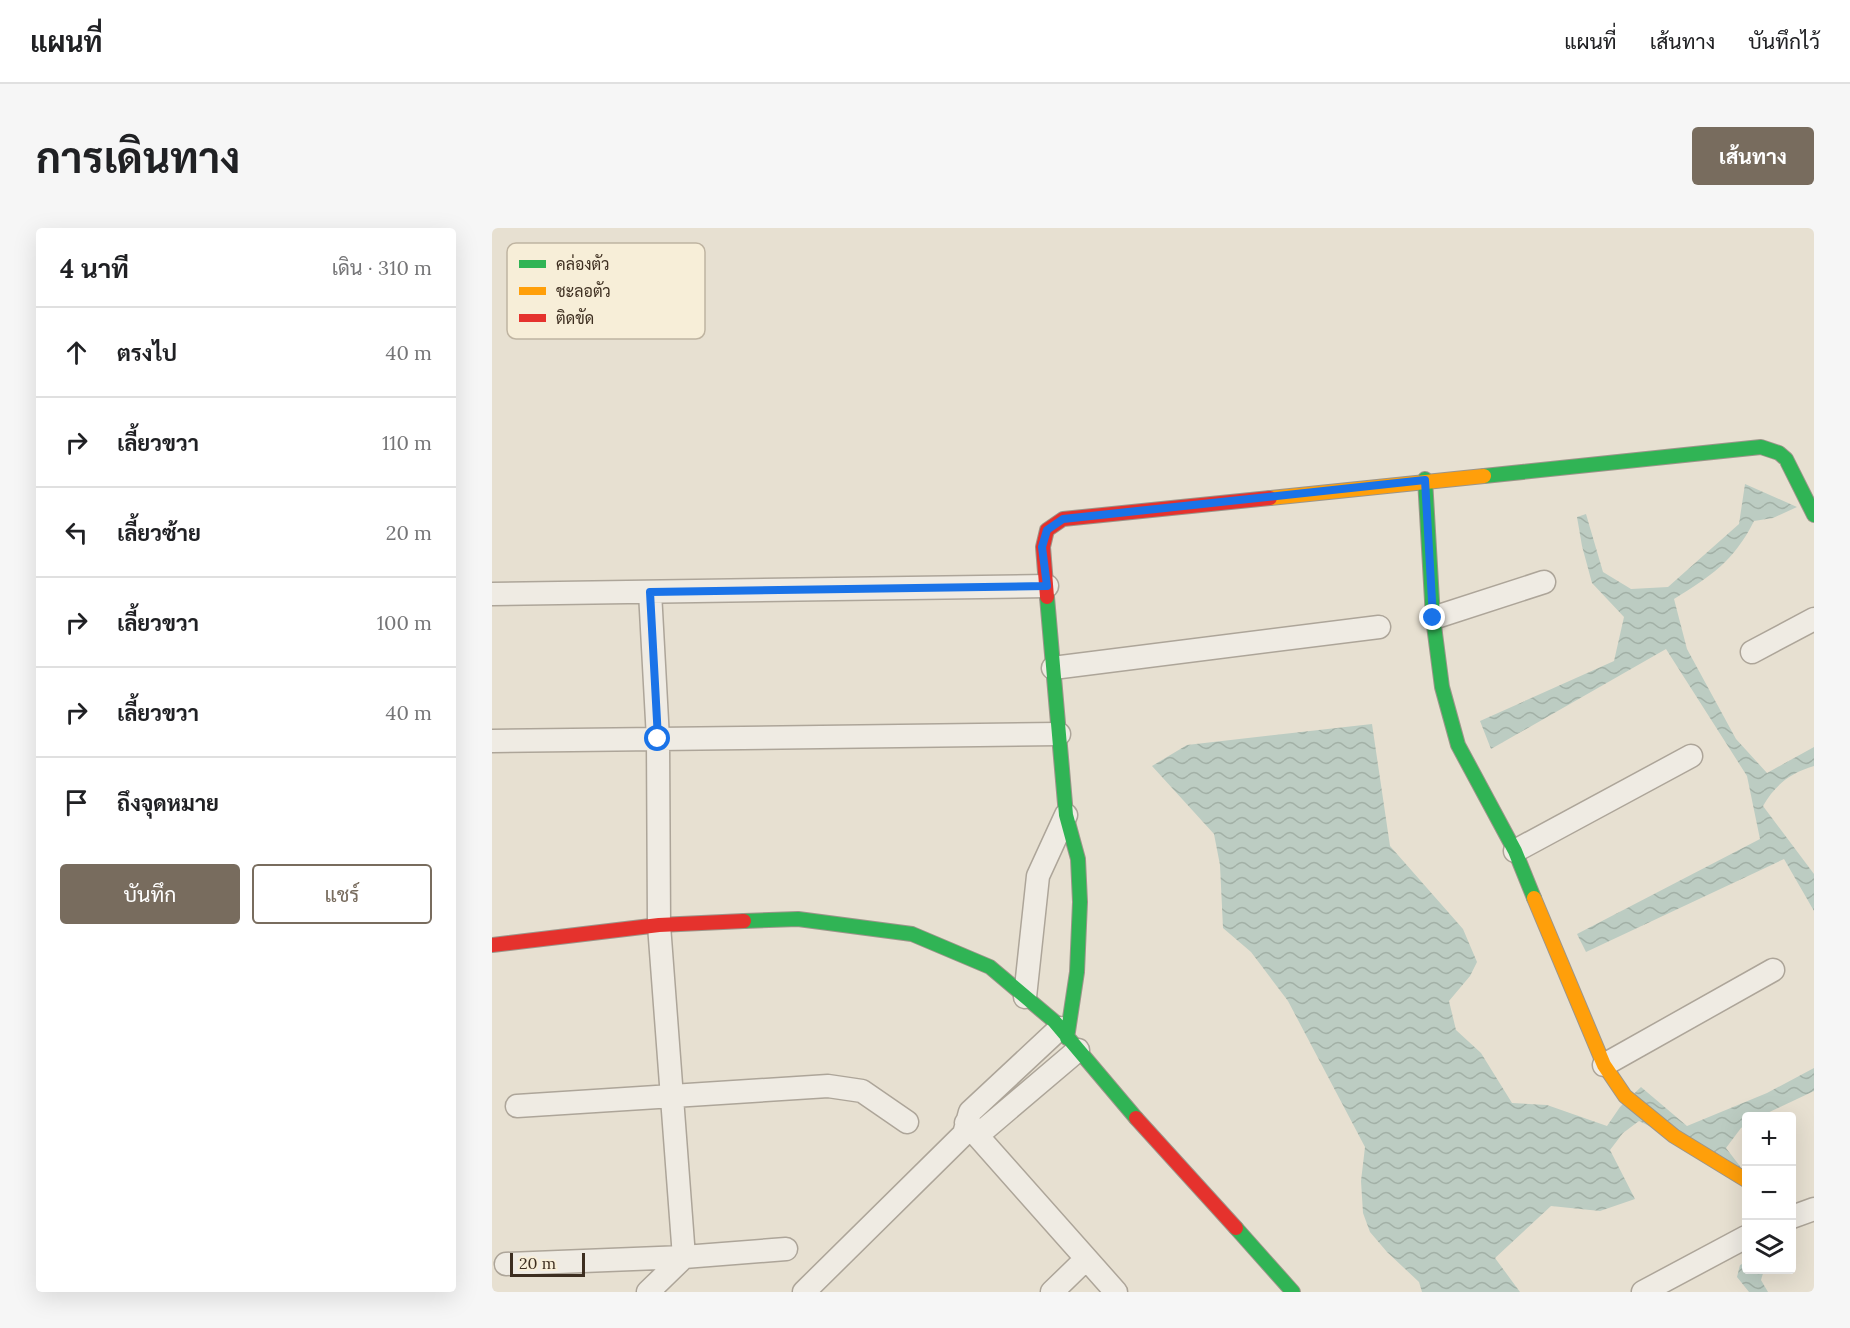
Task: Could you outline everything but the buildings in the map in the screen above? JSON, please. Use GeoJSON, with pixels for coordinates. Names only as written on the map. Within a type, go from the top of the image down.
{"type":"FeatureCollection","features":[{"type":"Feature","properties":{"kind":"street"},"geometry":{"type":"LineString","coordinates":[[968,1130],[985,1129],[1013,1105],[1068,1039],[1077,972],[1080,902],[1078,859],[1066,815],[1042,547],[1047,530],[1063,519],[1761,447],[1779,453],[1806,479],[1814,515]]}},
{"type":"Feature","properties":{"kind":"street"},"geometry":{"type":"LineString","coordinates":[[1425,480],[1433,618],[1442,687],[1458,745],[1515,851],[1604,1065],[1625,1095],[1674,1136],[1742,1178]]}},
{"type":"Feature","properties":{"kind":"street"},"geometry":{"type":"LineString","coordinates":[[1433,618],[1544,582]]}},
{"type":"Feature","properties":{"kind":"street"},"geometry":{"type":"LineString","coordinates":[[492,594],[1047,586]]}},
{"type":"Feature","properties":{"kind":"street"},"geometry":{"type":"LineString","coordinates":[[650,592],[658,739],[659,925],[684,1257]]}},
{"type":"Feature","properties":{"kind":"street"},"geometry":{"type":"LineString","coordinates":[[1752,652],[1814,619]]}},
{"type":"Feature","properties":{"kind":"street"},"geometry":{"type":"LineString","coordinates":[[1053,668],[1379,627]]}},
{"type":"Feature","properties":{"kind":"street"},"geometry":{"type":"LineString","coordinates":[[492,741],[1059,734]]}},
{"type":"Feature","properties":{"kind":"street"},"geometry":{"type":"LineString","coordinates":[[1515,851],[1691,756]]}},
{"type":"Feature","properties":{"kind":"street"},"geometry":{"type":"LineString","coordinates":[[1025,997],[1038,876],[1066,815]]}},
{"type":"Feature","properties":{"kind":"street"},"geometry":{"type":"LineString","coordinates":[[492,945],[659,925],[798,919],[912,934],[990,967],[1068,1039],[1123,1104],[1293,1292]]}},
{"type":"Feature","properties":{"kind":"street"},"geometry":{"type":"LineString","coordinates":[[1604,1065],[1773,970]]}},
{"type":"Feature","properties":{"kind":"street"},"geometry":{"type":"LineString","coordinates":[[804,1292],[968,1130],[970,1112],[996,1086],[1068,1039]]}},
{"type":"Feature","properties":{"kind":"street"},"geometry":{"type":"LineString","coordinates":[[517,1106],[828,1086],[862,1091],[907,1122]]}},
{"type":"Feature","properties":{"kind":"street"},"geometry":{"type":"LineString","coordinates":[[996,1086],[1013,1105]]}},
{"type":"Feature","properties":{"kind":"street"},"geometry":{"type":"LineString","coordinates":[[968,1130],[1116,1292]]}},
{"type":"Feature","properties":{"kind":"street"},"geometry":{"type":"LineString","coordinates":[[1643,1292],[1742,1239]]}},
{"type":"Feature","properties":{"kind":"street"},"geometry":{"type":"LineString","coordinates":[[506,1264],[684,1257],[786,1249]]}},
{"type":"Feature","properties":{"kind":"street"},"geometry":{"type":"LineString","coordinates":[[648,1292],[684,1257]]}},
{"type":"Feature","properties":{"kind":"street"},"geometry":{"type":"LineString","coordinates":[[1052,1292],[1086,1260]]}},
{"type":"Feature","properties":{"kind":"water"},"geometry":{"type":"Polygon","coordinates":[[[1745,484],[1797,507],[1773,518],[1754,521],[1730,557],[1699,583],[1674,599],[1687,649],[1736,739],[1767,773],[1814,747],[1814,766],[1784,781],[1763,806],[1814,874],[1814,911],[1784,859],[1586,952],[1577,934],[1760,839],[1747,776],[1666,649],[1491,749],[1480,721],[1614,661],[1624,617],[1592,583],[1577,517],[1586,514],[1603,572],[1631,589],[1668,587],[1739,524],[1745,484]]]}},
{"type":"Feature","properties":{"kind":"water"},"geometry":{"type":"Polygon","coordinates":[[[1372,724],[1390,846],[1463,929],[1477,962],[1470,976],[1449,1001],[1456,1030],[1481,1053],[1512,1103],[1547,1105],[1607,1126],[1620,1107],[1641,1087],[1687,1126],[1767,1093],[1814,1068],[1814,1091],[1769,1112],[1742,1112],[1742,1127],[1726,1148],[1742,1172],[1639,1121],[1623,1133],[1610,1150],[1635,1199],[1600,1211],[1551,1206],[1495,1258],[1520,1292],[1422,1292],[1419,1282],[1387,1252],[1370,1232],[1363,1213],[1361,1181],[1365,1147],[1288,1001],[1251,952],[1223,928],[1220,865],[1214,834],[1152,766],[1187,745],[1372,724]]]}},
{"type":"Feature","properties":{"kind":"water"},"geometry":{"type":"Polygon","coordinates":[[[1742,1264],[1742,1274],[1763,1274],[1761,1280],[1768,1292],[1749,1292],[1737,1277],[1742,1264]]]}},
{"type":"Feature","properties":{"kind":"traffic: fast"},"geometry":{"type":"LineString","coordinates":[[1484,476],[1761,447],[1779,453],[1786,459],[1814,515]]}},
{"type":"Feature","properties":{"kind":"traffic: fast"},"geometry":{"type":"LineString","coordinates":[[1425,479],[1433,618],[1442,687],[1458,745],[1515,851],[1534,898]]}},
{"type":"Feature","properties":{"kind":"traffic: fast"},"geometry":{"type":"LineString","coordinates":[[1047,597],[1066,815],[1078,859],[1080,902],[1077,972],[1067,1038]]}},
{"type":"Feature","properties":{"kind":"traffic: fast"},"geometry":{"type":"LineString","coordinates":[[744,921],[798,919],[912,934],[990,967],[1054,1021],[1136,1118]]}},
{"type":"Feature","properties":{"kind":"traffic: fast"},"geometry":{"type":"LineString","coordinates":[[1236,1228],[1293,1292]]}},
{"type":"Feature","properties":{"kind":"traffic: slow"},"geometry":{"type":"LineString","coordinates":[[1270,498],[1484,476]]}},
{"type":"Feature","properties":{"kind":"traffic: slow"},"geometry":{"type":"LineString","coordinates":[[1534,898],[1604,1065],[1625,1096],[1674,1136],[1742,1178]]}},
{"type":"Feature","properties":{"kind":"traffic: jam"},"geometry":{"type":"LineString","coordinates":[[1047,597],[1043,547],[1047,530],[1063,519],[1270,498]]}},
{"type":"Feature","properties":{"kind":"traffic: jam"},"geometry":{"type":"LineString","coordinates":[[492,945],[659,925],[744,921]]}},
{"type":"Feature","properties":{"kind":"traffic: jam"},"geometry":{"type":"LineString","coordinates":[[1136,1118],[1236,1228]]}},
{"type":"Feature","properties":{"kind":"route"},"geometry":{"type":"LineString","coordinates":[[658,739],[650,592],[1047,586],[1042,547],[1047,530],[1063,519],[1425,480],[1433,618]]}}]}
